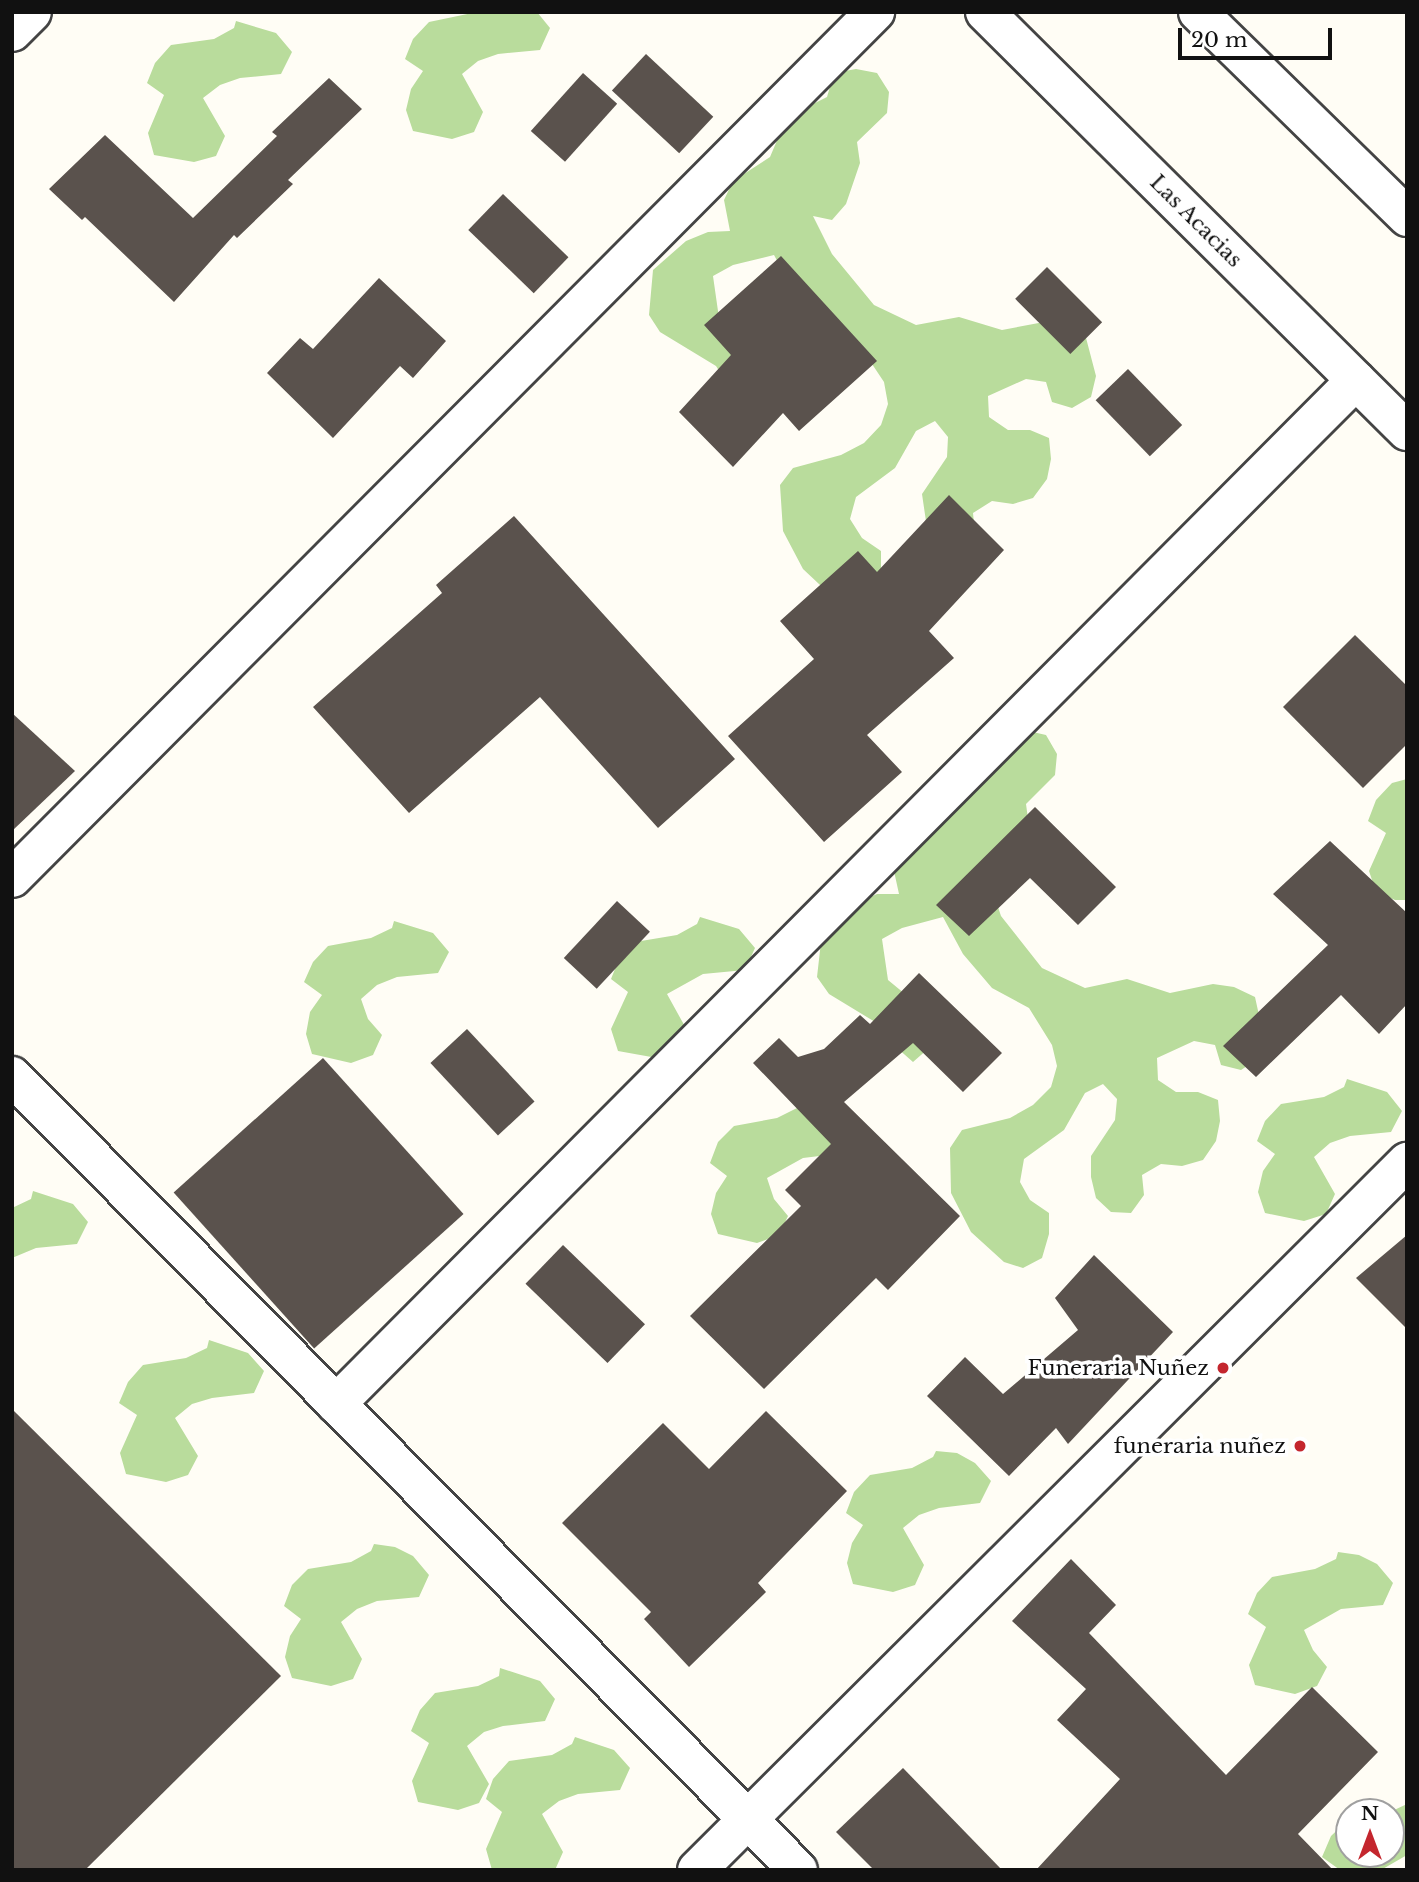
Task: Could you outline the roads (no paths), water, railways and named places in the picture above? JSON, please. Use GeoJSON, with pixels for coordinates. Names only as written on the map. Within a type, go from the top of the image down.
{"type":"FeatureCollection","features":[{"type":"Feature","properties":{"kind":"street"},"geometry":{"type":"LineString","coordinates":[[12,32],[32,12]]}},
{"type":"Feature","properties":{"kind":"street"},"geometry":{"type":"LineString","coordinates":[[12,878],[875,12]]}},
{"type":"Feature","properties":{"kind":"street","name":"Las Acacias"},"geometry":{"type":"LineString","coordinates":[[985,12],[1407,431]]}},
{"type":"Feature","properties":{"kind":"street"},"geometry":{"type":"LineString","coordinates":[[1198,12],[1407,217]]}},
{"type":"Feature","properties":{"kind":"street"},"geometry":{"type":"LineString","coordinates":[[336,1404],[1356,380]]}},
{"type":"Feature","properties":{"kind":"street"},"geometry":{"type":"LineString","coordinates":[[12,1076],[798,1870]]}},
{"type":"Feature","properties":{"kind":"street"},"geometry":{"type":"LineString","coordinates":[[697,1870],[1407,1162]]}},
{"type":"Feature","properties":{"kind":"place","name":"Funeraria Nuñez"},"geometry":{"type":"Point","coordinates":[1223,1368]}},
{"type":"Feature","properties":{"kind":"place","name":"funeraria nuñez"},"geometry":{"type":"Point","coordinates":[1300,1446]}}]}
